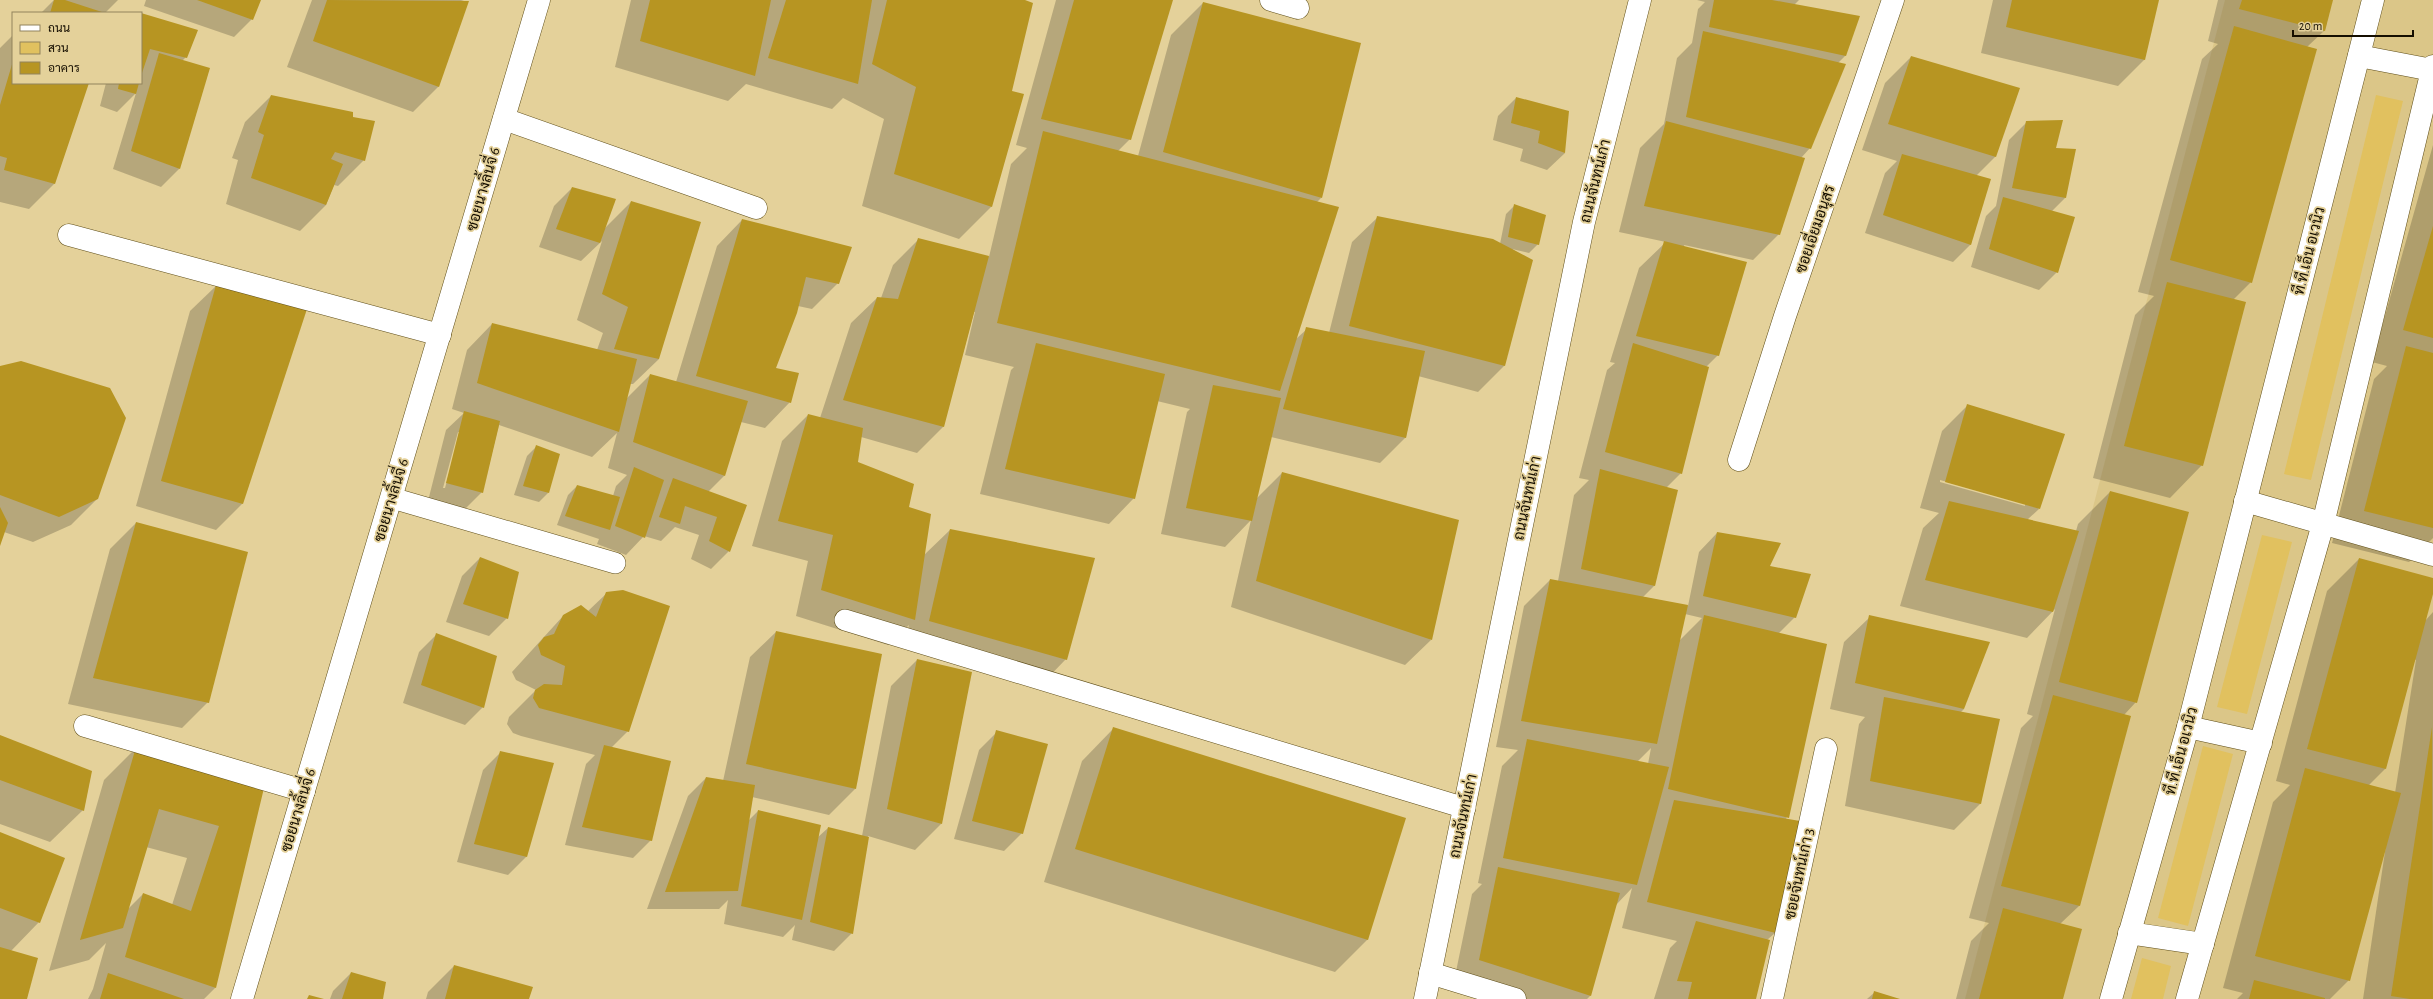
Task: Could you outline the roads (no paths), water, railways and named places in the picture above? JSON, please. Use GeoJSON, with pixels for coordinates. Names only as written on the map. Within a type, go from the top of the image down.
{"type":"FeatureCollection","features":[{"type":"Feature","properties":{"kind":"street","name":"ซอยนางลิ้นจี่ 6"},"geometry":{"type":"LineString","coordinates":[[242,999],[539,0]]}},
{"type":"Feature","properties":{"kind":"street"},"geometry":{"type":"LineString","coordinates":[[1270,0],[1298,8]]}},
{"type":"Feature","properties":{"kind":"street","name":"ถนนจันทน์เก่า"},"geometry":{"type":"LineString","coordinates":[[1425,999],[1584,222],[1640,0]]}},
{"type":"Feature","properties":{"kind":"street","name":"ซอยเอี่ยมอนุสร"},"geometry":{"type":"LineString","coordinates":[[1739,460],[1785,316],[1894,0]]}},
{"type":"Feature","properties":{"kind":"street","name":"ที.ที.เอ็น อเวนิว"},"geometry":{"type":"LineString","coordinates":[[2111,999],[2188,726],[2373,0]]}},
{"type":"Feature","properties":{"kind":"street"},"geometry":{"type":"LineString","coordinates":[[2187,999],[2323,524],[2433,68],[2359,56]]}},
{"type":"Feature","properties":{"kind":"street"},"geometry":{"type":"LineString","coordinates":[[504,119],[756,208]]}},
{"type":"Feature","properties":{"kind":"street"},"geometry":{"type":"LineString","coordinates":[[69,235],[440,335]]}},
{"type":"Feature","properties":{"kind":"street"},"geometry":{"type":"LineString","coordinates":[[2245,501],[2433,555]]}},
{"type":"Feature","properties":{"kind":"street"},"geometry":{"type":"LineString","coordinates":[[84,726],[304,791]]}},
{"type":"Feature","properties":{"kind":"street"},"geometry":{"type":"LineString","coordinates":[[2188,726],[2260,743]]}},
{"type":"Feature","properties":{"kind":"street","name":"ซอยจันทน์เก่า 3"},"geometry":{"type":"LineString","coordinates":[[1772,999],[1826,749]]}},
{"type":"Feature","properties":{"kind":"street"},"geometry":{"type":"LineString","coordinates":[[2129,933],[2203,944]]}},
{"type":"Feature","properties":{"kind":"street"},"geometry":{"type":"LineString","coordinates":[[1430,973],[1515,999]]}},
{"type":"Feature","properties":{"kind":"lane"},"geometry":{"type":"LineString","coordinates":[[392,498],[615,563]]}},
{"type":"Feature","properties":{"kind":"lane"},"geometry":{"type":"LineString","coordinates":[[845,620],[1465,808]]}}]}
